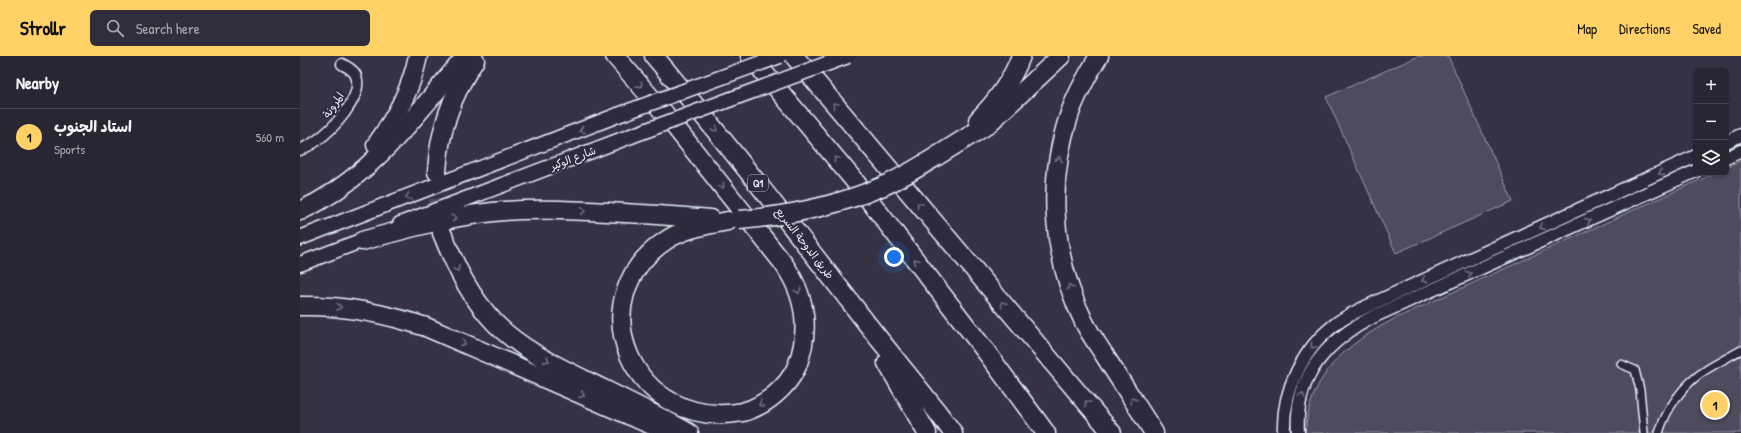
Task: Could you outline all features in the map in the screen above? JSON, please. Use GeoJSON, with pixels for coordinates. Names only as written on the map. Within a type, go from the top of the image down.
{"type":"FeatureCollection","features":[{"type":"Feature","properties":{"kind":"highway"},"geometry":{"type":"LineString","coordinates":[[346,183],[371,152],[400,109],[409,90],[418,56]]}},
{"type":"Feature","properties":{"kind":"highway"},"geometry":{"type":"LineString","coordinates":[[300,211],[325,198],[373,161],[393,141],[467,56]]}},
{"type":"Feature","properties":{"kind":"highway"},"geometry":{"type":"LineString","coordinates":[[437,172],[438,155],[445,120],[464,77],[478,56]]}},
{"type":"Feature","properties":{"kind":"highway"},"geometry":{"type":"LineString","coordinates":[[615,56],[665,114],[782,263],[792,276],[802,303],[805,316],[805,333],[801,355],[795,369],[784,385],[772,397],[752,410],[733,414],[710,416],[685,412],[662,400],[646,386],[632,366],[621,328],[622,309],[626,288],[636,268],[648,254],[668,238],[686,231],[734,221],[798,213],[851,198],[882,187],[944,152],[987,125],[1062,56]]}},
{"type":"Feature","properties":{"kind":"highway","name":"طريق الدوحة السريع"},"geometry":{"type":"LineString","coordinates":[[654,56],[802,238],[953,433]]}},
{"type":"Feature","properties":{"kind":"highway"},"geometry":{"type":"LineString","coordinates":[[750,56],[858,186],[988,353],[1045,431]]}},
{"type":"Feature","properties":{"kind":"highway"},"geometry":{"type":"LineString","coordinates":[[794,56],[1112,433]]}},
{"type":"Feature","properties":{"kind":"highway"},"geometry":{"type":"LineString","coordinates":[[944,152],[981,117],[999,96],[1012,76],[1021,56]]}},
{"type":"Feature","properties":{"kind":"highway"},"geometry":{"type":"LineString","coordinates":[[1099,56],[1077,96],[1065,130],[1058,162],[1055,222],[1069,285],[1085,323],[1154,433]]}},
{"type":"Feature","properties":{"kind":"highway"},"geometry":{"type":"LineString","coordinates":[[362,241],[455,218],[492,212],[525,209],[559,209],[734,221]]}},
{"type":"Feature","properties":{"kind":"highway"},"geometry":{"type":"LineString","coordinates":[[442,233],[455,267],[470,292],[497,324],[512,338],[534,353],[561,368],[690,433]]}},
{"type":"Feature","properties":{"kind":"highway"},"geometry":{"type":"LineString","coordinates":[[300,306],[348,307],[401,318],[426,327],[670,433]]}},
{"type":"Feature","properties":{"kind":"highway"},"geometry":{"type":"LineString","coordinates":[[858,312],[927,433]]}},
{"type":"Feature","properties":{"kind":"main road"},"geometry":{"type":"LineString","coordinates":[[300,238],[618,115],[780,56]]}},
{"type":"Feature","properties":{"kind":"main road","name":"شارع الوكير"},"geometry":{"type":"LineString","coordinates":[[300,264],[362,241],[451,204],[848,56]]}},
{"type":"Feature","properties":{"kind":"street","name":"المرونة"},"geometry":{"type":"LineString","coordinates":[[300,150],[316,141],[332,127],[349,106],[356,91],[356,75],[350,68],[342,64]]}},
{"type":"Feature","properties":{"kind":"street"},"geometry":{"type":"LineString","coordinates":[[1729,141],[1741,135]]}},
{"type":"Feature","properties":{"kind":"street"},"geometry":{"type":"LineString","coordinates":[[1729,157],[1741,151]]}},
{"type":"Feature","properties":{"kind":"street"},"geometry":{"type":"LineString","coordinates":[[1284,433],[1284,412],[1297,371],[1309,352],[1322,336],[1336,324],[1353,313],[1374,303],[1693,157]]}},
{"type":"Feature","properties":{"kind":"street"},"geometry":{"type":"LineString","coordinates":[[1298,433],[1300,403],[1309,375],[1318,360],[1344,333],[1377,315],[1693,172]]}},
{"type":"Feature","properties":{"kind":"street"},"geometry":{"type":"LineString","coordinates":[[1659,433],[1663,419],[1680,392],[1704,370],[1741,350]]}},
{"type":"Feature","properties":{"kind":"street"},"geometry":{"type":"LineString","coordinates":[[1621,364],[1635,370],[1640,390],[1644,433]]}},
{"type":"Feature","properties":{"kind":"shaded area"},"geometry":{"type":"Polygon","coordinates":[[[1419,56],[1448,56],[1513,201],[1396,253],[1326,97],[1419,56]]]}},
{"type":"Feature","properties":{"kind":"shaded area"},"geometry":{"type":"Polygon","coordinates":[[[1741,161],[1741,433],[1305,433],[1308,412],[1314,394],[1322,378],[1333,364],[1360,339],[1394,319],[1708,176],[1729,176],[1729,167],[1741,161]]]}},
{"type":"Feature","properties":{"kind":"tunnel"},"geometry":{"type":"LineString","coordinates":[[437,172],[438,213],[441,227]]}},
{"type":"Feature","properties":{"kind":"place","name":"استاد الجنوب"},"geometry":{"type":"Point","coordinates":[1715,405]}}]}
